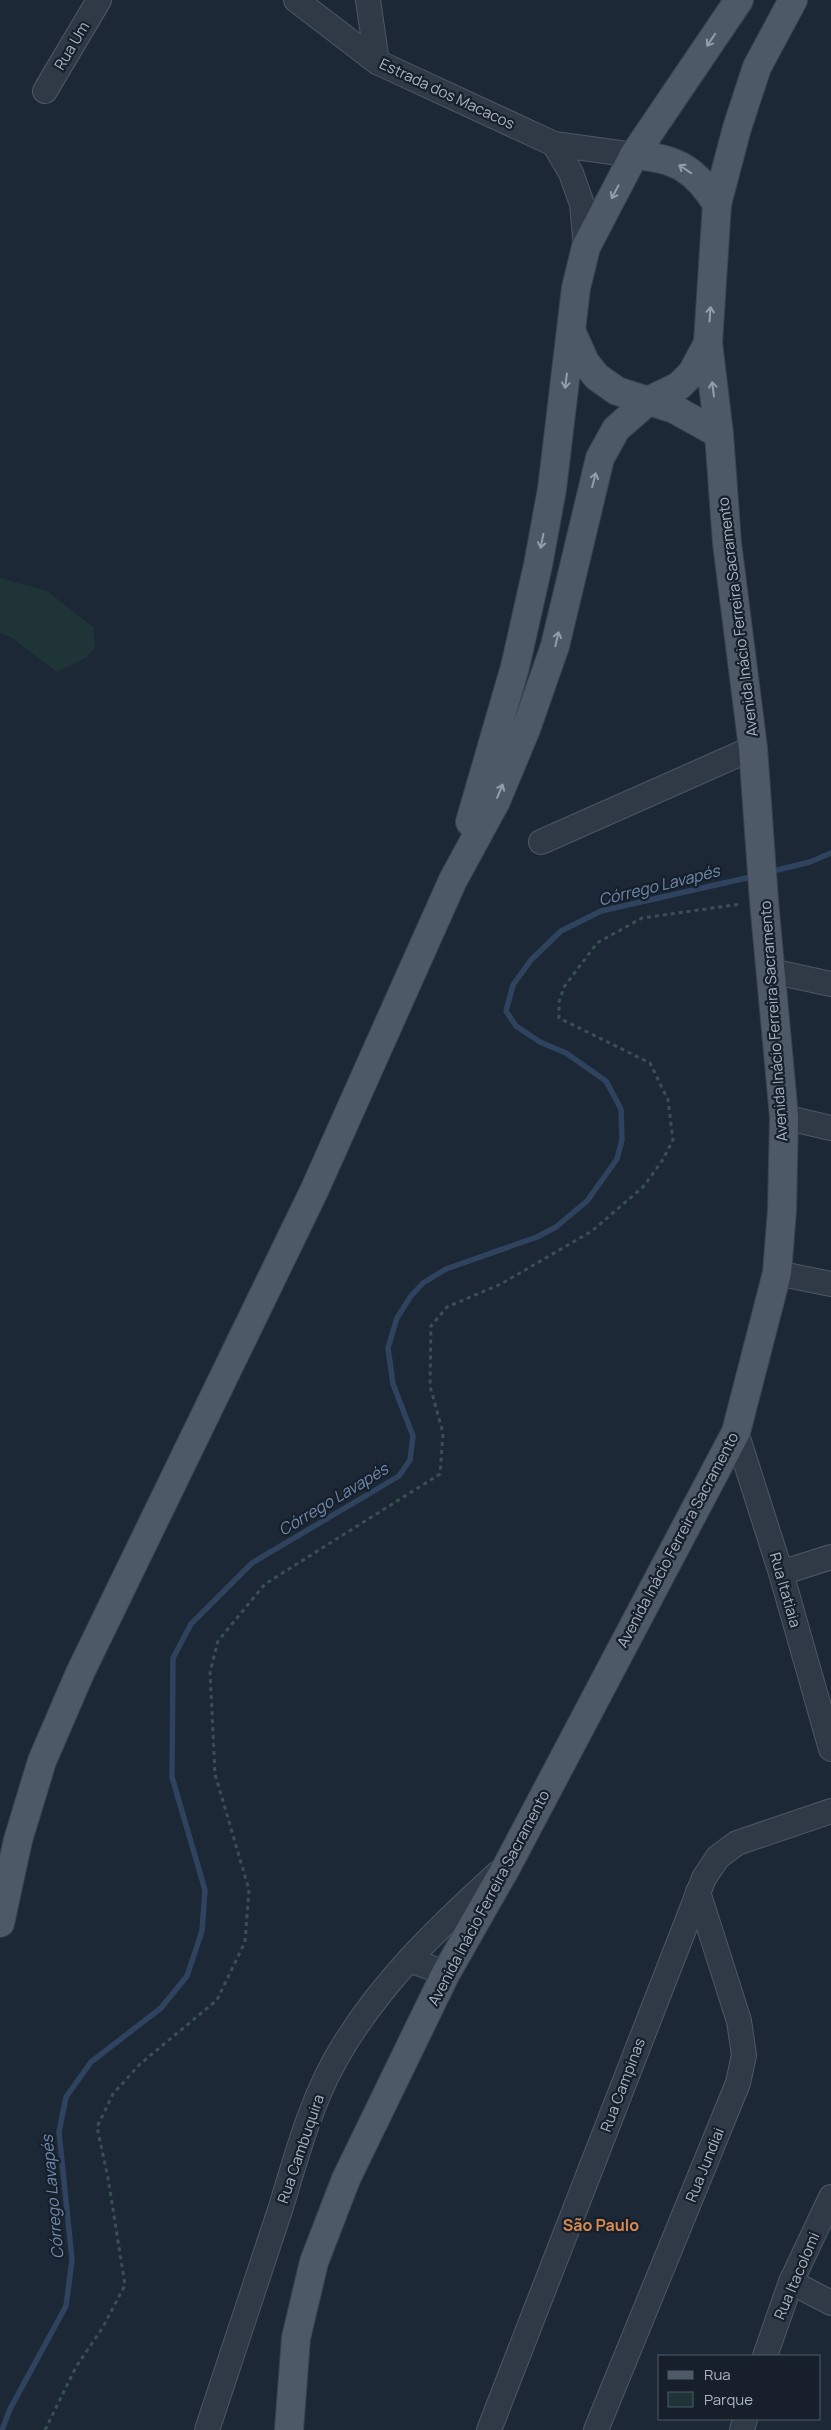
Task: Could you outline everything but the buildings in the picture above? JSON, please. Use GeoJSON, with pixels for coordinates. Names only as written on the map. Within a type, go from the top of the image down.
{"type":"FeatureCollection","features":[{"type":"Feature","properties":{"kind":"main road"},"geometry":{"type":"LineString","coordinates":[[452,880],[512,676],[538,566],[552,489],[576,288],[586,247],[634,155],[739,0]]}},
{"type":"Feature","properties":{"kind":"main road"},"geometry":{"type":"LineString","coordinates":[[0,1923],[18,1840],[42,1761],[80,1673],[314,1191],[452,880],[496,802],[526,729],[555,646],[600,458],[616,429],[648,401],[679,386],[692,373],[708,344],[717,204],[737,128],[757,67],[792,0]]}},
{"type":"Feature","properties":{"kind":"main road"},"geometry":{"type":"LineString","coordinates":[[634,155],[660,156],[684,166],[704,183],[717,204]]}},
{"type":"Feature","properties":{"kind":"main road"},"geometry":{"type":"LineString","coordinates":[[572,333],[585,362],[597,377],[617,391],[674,409],[719,434]]}},
{"type":"Feature","properties":{"kind":"main road","name":"Avenida Inácio Ferreira Sacramento"},"geometry":{"type":"LineString","coordinates":[[288,2430],[296,2338],[314,2262],[346,2180],[446,1973],[507,1866],[736,1432],[777,1273],[782,1210],[784,1117],[764,901],[754,748],[727,543],[719,434],[708,344]]}},
{"type":"Feature","properties":{"kind":"street","name":"Rua Um"},"geometry":{"type":"LineString","coordinates":[[45,91],[99,0]]}},
{"type":"Feature","properties":{"kind":"street","name":"Estrada dos Macacos"},"geometry":{"type":"LineString","coordinates":[[296,0],[378,62],[554,144],[634,155]]}},
{"type":"Feature","properties":{"kind":"street"},"geometry":{"type":"LineString","coordinates":[[368,0],[378,62]]}},
{"type":"Feature","properties":{"kind":"street"},"geometry":{"type":"LineString","coordinates":[[554,144],[571,173],[582,204],[586,247]]}},
{"type":"Feature","properties":{"kind":"street"},"geometry":{"type":"LineString","coordinates":[[541,842],[754,748]]}},
{"type":"Feature","properties":{"kind":"street"},"geometry":{"type":"LineString","coordinates":[[771,971],[831,984]]}},
{"type":"Feature","properties":{"kind":"street"},"geometry":{"type":"LineString","coordinates":[[784,1117],[831,1128]]}},
{"type":"Feature","properties":{"kind":"street"},"geometry":{"type":"LineString","coordinates":[[777,1273],[831,1284]]}},
{"type":"Feature","properties":{"kind":"street","name":"Rua Itatiaia"},"geometry":{"type":"LineString","coordinates":[[736,1432],[781,1573],[831,1749]]}},
{"type":"Feature","properties":{"kind":"street"},"geometry":{"type":"LineString","coordinates":[[781,1573],[831,1557]]}},
{"type":"Feature","properties":{"kind":"street","name":"Rua Campinas"},"geometry":{"type":"LineString","coordinates":[[489,2430],[704,1878],[718,1858],[737,1843],[831,1811]]}},
{"type":"Feature","properties":{"kind":"street","name":"Rua Cambuquira"},"geometry":{"type":"LineString","coordinates":[[207,2430],[314,2104],[344,2045],[376,1997],[409,1960],[440,1926],[507,1866]]}},
{"type":"Feature","properties":{"kind":"street","name":"Rua Jundiai"},"geometry":{"type":"LineString","coordinates":[[596,2430],[738,2083],[744,2055],[740,2021],[698,1892]]}},
{"type":"Feature","properties":{"kind":"street"},"geometry":{"type":"LineString","coordinates":[[409,1960],[446,1973]]}},
{"type":"Feature","properties":{"kind":"street","name":"Rua Itacolomi"},"geometry":{"type":"LineString","coordinates":[[765,2355],[791,2282],[831,2197]]}},
{"type":"Feature","properties":{"kind":"street"},"geometry":{"type":"LineString","coordinates":[[791,2282],[831,2303]]}},
{"type":"Feature","properties":{"kind":"path"},"geometry":{"type":"LineString","coordinates":[[45,2430],[76,2367],[103,2327],[125,2285],[108,2178],[97,2127],[113,2094],[140,2064],[217,2000],[245,1942],[249,1890],[215,1774],[210,1672],[218,1641],[265,1584],[440,1474],[443,1433],[430,1386],[429,1348],[431,1326],[447,1307],[501,1284],[592,1231],[643,1187],[673,1140],[668,1100],[650,1063],[559,1018],[559,1002],[564,987],[597,943],[642,918],[764,901]]}},
{"type":"Feature","properties":{"kind":"green space"},"geometry":{"type":"Polygon","coordinates":[[[0,578],[47,591],[93,627],[95,647],[86,658],[57,672],[11,637],[0,633],[0,578]]]}},
{"type":"Feature","properties":{"kind":"waterway","name":"Córrego Lavapés"},"geometry":{"type":"LineString","coordinates":[[769,872],[810,862],[831,853]]}},
{"type":"Feature","properties":{"kind":"waterway","name":"Córrego Lavapés"},"geometry":{"type":"LineString","coordinates":[[2,2430],[10,2409],[66,2306],[72,2260],[59,2132],[66,2097],[91,2062],[161,2008],[187,1976],[202,1931],[205,1890],[172,1777],[173,1658],[191,1624],[252,1563],[399,1476],[410,1460],[413,1436],[393,1384],[388,1348],[397,1318],[411,1296],[423,1283],[446,1269],[537,1237],[556,1227],[587,1201],[617,1159],[622,1140],[621,1109],[606,1081],[566,1053],[540,1042],[516,1026],[506,1011],[513,985],[531,960],[561,931],[601,911],[755,876]]}},
{"type":"Feature","properties":{"kind":"district","name":"São Paulo"},"geometry":{"type":"Point","coordinates":[601,2225]}}]}
